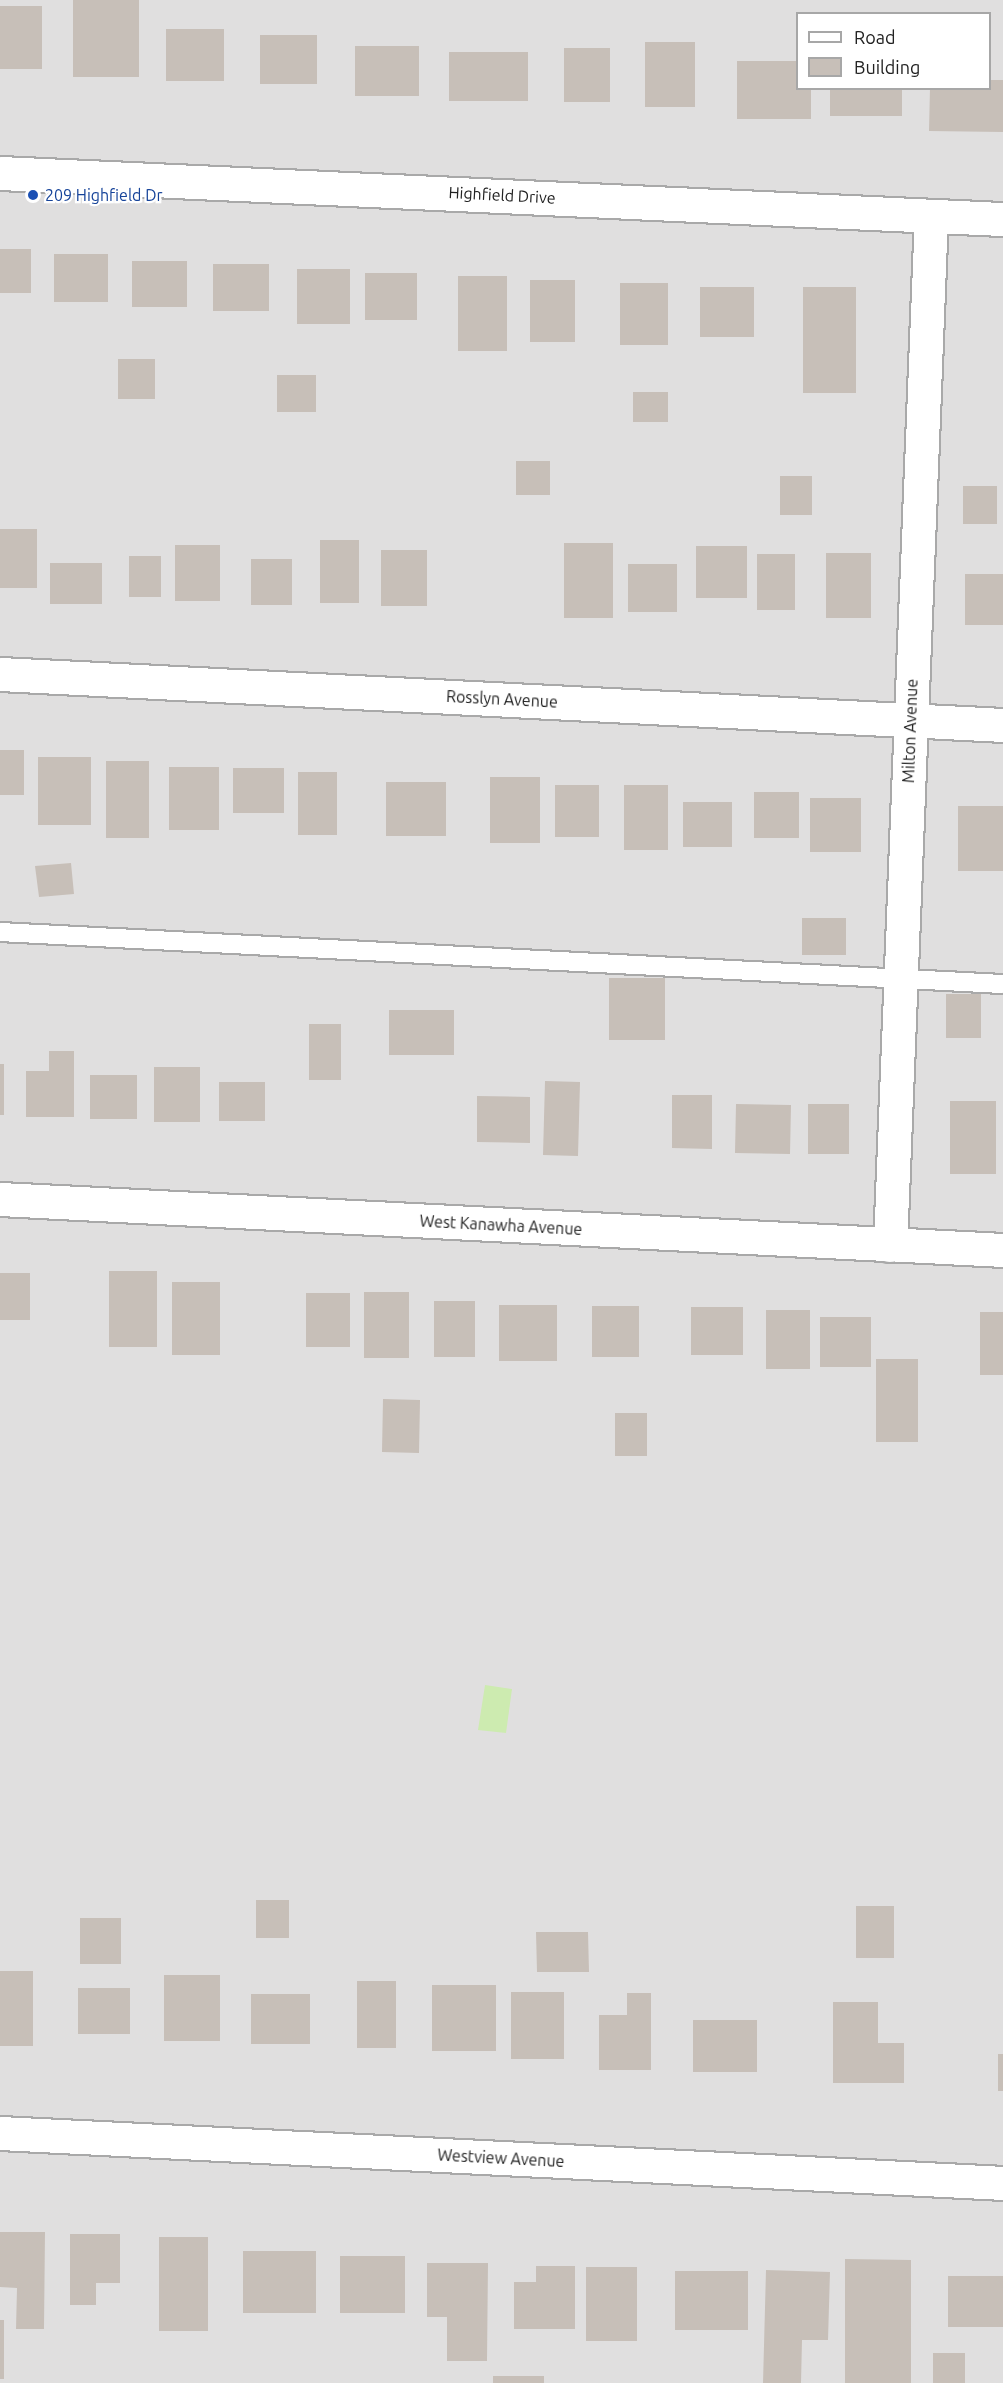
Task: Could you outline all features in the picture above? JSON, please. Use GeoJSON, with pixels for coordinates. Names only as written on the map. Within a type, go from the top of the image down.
{"type":"FeatureCollection","features":[{"type":"Feature","properties":{"kind":"street","name":"Highfield Drive"},"geometry":{"type":"LineString","coordinates":[[0,173],[1003,219]]}},
{"type":"Feature","properties":{"kind":"street","name":"Milton Avenue"},"geometry":{"type":"LineString","coordinates":[[890,1245],[931,217]]}},
{"type":"Feature","properties":{"kind":"street","name":"Rosslyn Avenue"},"geometry":{"type":"LineString","coordinates":[[0,674],[1003,725]]}},
{"type":"Feature","properties":{"kind":"street","name":"West Kanawha Avenue"},"geometry":{"type":"LineString","coordinates":[[0,1199],[1003,1250]]}},
{"type":"Feature","properties":{"kind":"street","name":"Westview Avenue"},"geometry":{"type":"LineString","coordinates":[[0,2133],[1003,2182]]}},
{"type":"Feature","properties":{"kind":"lane"},"geometry":{"type":"LineString","coordinates":[[0,932],[1003,984]]}},
{"type":"Feature","properties":{"kind":"shaded area"},"geometry":{"type":"Polygon","coordinates":[[[0,0],[1003,0],[1003,2383],[0,2383],[0,0]]]}},
{"type":"Feature","properties":{"kind":"green space"},"geometry":{"type":"Polygon","coordinates":[[[485,1685],[512,1689],[506,1733],[478,1730],[485,1685]]]}},
{"type":"Feature","properties":{"kind":"building"},"geometry":{"type":"Polygon","coordinates":[[[73,0],[139,0],[139,77],[73,77],[73,0]]]}},
{"type":"Feature","properties":{"kind":"building"},"geometry":{"type":"Polygon","coordinates":[[[0,6],[42,6],[42,69],[0,69],[0,6]]]}},
{"type":"Feature","properties":{"kind":"building"},"geometry":{"type":"Polygon","coordinates":[[[166,29],[224,29],[224,81],[166,81],[166,29]]]}},
{"type":"Feature","properties":{"kind":"building"},"geometry":{"type":"Polygon","coordinates":[[[260,35],[317,35],[317,84],[260,84],[260,35]]]}},
{"type":"Feature","properties":{"kind":"building"},"geometry":{"type":"Polygon","coordinates":[[[645,42],[695,42],[695,107],[645,107],[645,42]]]}},
{"type":"Feature","properties":{"kind":"building"},"geometry":{"type":"Polygon","coordinates":[[[355,46],[419,46],[419,96],[355,96],[355,46]]]}},
{"type":"Feature","properties":{"kind":"building"},"geometry":{"type":"Polygon","coordinates":[[[564,48],[610,48],[610,102],[564,102],[564,48]]]}},
{"type":"Feature","properties":{"kind":"building"},"geometry":{"type":"Polygon","coordinates":[[[449,52],[528,52],[528,101],[449,101],[449,52]]]}},
{"type":"Feature","properties":{"kind":"building"},"geometry":{"type":"Polygon","coordinates":[[[737,61],[796,61],[796,90],[811,90],[811,119],[737,119],[737,61]]]}},
{"type":"Feature","properties":{"kind":"building"},"geometry":{"type":"Polygon","coordinates":[[[991,80],[1003,80],[1003,132],[929,131],[930,90],[991,90],[991,80]]]}},
{"type":"Feature","properties":{"kind":"building"},"geometry":{"type":"Polygon","coordinates":[[[830,90],[902,90],[902,116],[830,116],[830,90]]]}},
{"type":"Feature","properties":{"kind":"building"},"geometry":{"type":"Polygon","coordinates":[[[0,249],[31,249],[31,293],[0,293],[0,249]]]}},
{"type":"Feature","properties":{"kind":"building"},"geometry":{"type":"Polygon","coordinates":[[[54,254],[108,254],[108,302],[54,302],[54,254]]]}},
{"type":"Feature","properties":{"kind":"building"},"geometry":{"type":"Polygon","coordinates":[[[132,261],[187,261],[187,307],[132,307],[132,261]]]}},
{"type":"Feature","properties":{"kind":"building"},"geometry":{"type":"Polygon","coordinates":[[[213,264],[269,264],[269,311],[213,311],[213,264]]]}},
{"type":"Feature","properties":{"kind":"building"},"geometry":{"type":"Polygon","coordinates":[[[297,269],[350,269],[350,324],[297,324],[297,269]]]}},
{"type":"Feature","properties":{"kind":"building"},"geometry":{"type":"Polygon","coordinates":[[[365,273],[417,273],[417,320],[365,320],[365,273]]]}},
{"type":"Feature","properties":{"kind":"building"},"geometry":{"type":"Polygon","coordinates":[[[458,276],[507,276],[507,351],[458,351],[458,276]]]}},
{"type":"Feature","properties":{"kind":"building"},"geometry":{"type":"Polygon","coordinates":[[[530,280],[575,280],[575,342],[530,342],[530,280]]]}},
{"type":"Feature","properties":{"kind":"building"},"geometry":{"type":"Polygon","coordinates":[[[620,283],[668,283],[668,345],[620,345],[620,283]]]}},
{"type":"Feature","properties":{"kind":"building"},"geometry":{"type":"Polygon","coordinates":[[[700,287],[754,287],[754,337],[700,337],[700,287]]]}},
{"type":"Feature","properties":{"kind":"building"},"geometry":{"type":"Polygon","coordinates":[[[803,287],[856,287],[856,393],[803,393],[803,287]]]}},
{"type":"Feature","properties":{"kind":"building"},"geometry":{"type":"Polygon","coordinates":[[[118,359],[155,359],[155,399],[118,399],[118,359]]]}},
{"type":"Feature","properties":{"kind":"building"},"geometry":{"type":"Polygon","coordinates":[[[277,375],[316,375],[316,412],[277,412],[277,375]]]}},
{"type":"Feature","properties":{"kind":"building"},"geometry":{"type":"Polygon","coordinates":[[[633,392],[668,392],[668,422],[633,422],[633,392]]]}},
{"type":"Feature","properties":{"kind":"building"},"geometry":{"type":"Polygon","coordinates":[[[516,461],[550,461],[550,495],[516,495],[516,461]]]}},
{"type":"Feature","properties":{"kind":"building"},"geometry":{"type":"Polygon","coordinates":[[[780,476],[812,476],[812,515],[780,515],[780,476]]]}},
{"type":"Feature","properties":{"kind":"building"},"geometry":{"type":"Polygon","coordinates":[[[963,486],[997,486],[997,524],[963,524],[963,486]]]}},
{"type":"Feature","properties":{"kind":"building"},"geometry":{"type":"Polygon","coordinates":[[[0,529],[37,529],[37,588],[0,588],[0,529]]]}},
{"type":"Feature","properties":{"kind":"building"},"geometry":{"type":"Polygon","coordinates":[[[320,540],[359,540],[359,603],[320,603],[320,540]]]}},
{"type":"Feature","properties":{"kind":"building"},"geometry":{"type":"Polygon","coordinates":[[[564,543],[613,543],[613,618],[564,618],[564,543]]]}},
{"type":"Feature","properties":{"kind":"building"},"geometry":{"type":"Polygon","coordinates":[[[175,545],[220,545],[220,601],[175,601],[175,545]]]}},
{"type":"Feature","properties":{"kind":"building"},"geometry":{"type":"Polygon","coordinates":[[[696,546],[747,546],[747,598],[696,598],[696,546]]]}},
{"type":"Feature","properties":{"kind":"building"},"geometry":{"type":"Polygon","coordinates":[[[381,550],[427,550],[427,606],[381,606],[381,550]]]}},
{"type":"Feature","properties":{"kind":"building"},"geometry":{"type":"Polygon","coordinates":[[[826,553],[871,553],[871,618],[826,618],[826,553]]]}},
{"type":"Feature","properties":{"kind":"building"},"geometry":{"type":"Polygon","coordinates":[[[757,554],[795,554],[795,610],[757,610],[757,554]]]}},
{"type":"Feature","properties":{"kind":"building"},"geometry":{"type":"Polygon","coordinates":[[[129,556],[161,556],[161,597],[129,597],[129,556]]]}},
{"type":"Feature","properties":{"kind":"building"},"geometry":{"type":"Polygon","coordinates":[[[251,559],[292,559],[292,605],[251,605],[251,559]]]}},
{"type":"Feature","properties":{"kind":"building"},"geometry":{"type":"Polygon","coordinates":[[[50,563],[102,563],[102,604],[50,604],[50,563]]]}},
{"type":"Feature","properties":{"kind":"building"},"geometry":{"type":"Polygon","coordinates":[[[628,564],[677,564],[677,612],[628,612],[628,564]]]}},
{"type":"Feature","properties":{"kind":"building"},"geometry":{"type":"Polygon","coordinates":[[[965,574],[1003,574],[1003,625],[965,625],[965,574]]]}},
{"type":"Feature","properties":{"kind":"building"},"geometry":{"type":"Polygon","coordinates":[[[0,750],[24,750],[24,795],[0,795],[0,750]]]}},
{"type":"Feature","properties":{"kind":"building"},"geometry":{"type":"Polygon","coordinates":[[[38,757],[91,757],[91,825],[38,825],[38,757]]]}},
{"type":"Feature","properties":{"kind":"building"},"geometry":{"type":"Polygon","coordinates":[[[106,761],[149,761],[149,838],[106,838],[106,761]]]}},
{"type":"Feature","properties":{"kind":"building"},"geometry":{"type":"Polygon","coordinates":[[[169,767],[219,767],[219,830],[169,830],[169,767]]]}},
{"type":"Feature","properties":{"kind":"building"},"geometry":{"type":"Polygon","coordinates":[[[233,768],[284,768],[284,813],[233,813],[233,768]]]}},
{"type":"Feature","properties":{"kind":"building"},"geometry":{"type":"Polygon","coordinates":[[[298,772],[337,772],[337,835],[298,835],[298,772]]]}},
{"type":"Feature","properties":{"kind":"building"},"geometry":{"type":"Polygon","coordinates":[[[490,777],[540,777],[540,843],[490,843],[490,777]]]}},
{"type":"Feature","properties":{"kind":"building"},"geometry":{"type":"Polygon","coordinates":[[[386,782],[446,782],[446,836],[386,836],[386,782]]]}},
{"type":"Feature","properties":{"kind":"building"},"geometry":{"type":"Polygon","coordinates":[[[555,785],[599,785],[599,837],[555,837],[555,785]]]}},
{"type":"Feature","properties":{"kind":"building"},"geometry":{"type":"Polygon","coordinates":[[[624,785],[668,785],[668,850],[624,850],[624,785]]]}},
{"type":"Feature","properties":{"kind":"building"},"geometry":{"type":"Polygon","coordinates":[[[754,792],[799,792],[799,838],[754,838],[754,792]]]}},
{"type":"Feature","properties":{"kind":"building"},"geometry":{"type":"Polygon","coordinates":[[[810,798],[861,798],[861,852],[810,852],[810,798]]]}},
{"type":"Feature","properties":{"kind":"building"},"geometry":{"type":"Polygon","coordinates":[[[683,802],[732,802],[732,847],[683,847],[683,802]]]}},
{"type":"Feature","properties":{"kind":"building"},"geometry":{"type":"Polygon","coordinates":[[[958,806],[1003,806],[1003,871],[958,871],[958,806]]]}},
{"type":"Feature","properties":{"kind":"building"},"geometry":{"type":"Polygon","coordinates":[[[71,863],[74,894],[39,897],[35,866],[71,863]]]}},
{"type":"Feature","properties":{"kind":"building"},"geometry":{"type":"Polygon","coordinates":[[[802,918],[846,918],[846,955],[802,955],[802,918]]]}},
{"type":"Feature","properties":{"kind":"building"},"geometry":{"type":"Polygon","coordinates":[[[609,978],[665,978],[665,1040],[609,1040],[609,978]]]}},
{"type":"Feature","properties":{"kind":"building"},"geometry":{"type":"Polygon","coordinates":[[[946,994],[981,994],[981,1038],[946,1038],[946,994]]]}},
{"type":"Feature","properties":{"kind":"building"},"geometry":{"type":"Polygon","coordinates":[[[389,1010],[454,1010],[454,1055],[389,1055],[389,1010]]]}},
{"type":"Feature","properties":{"kind":"building"},"geometry":{"type":"Polygon","coordinates":[[[309,1024],[341,1024],[341,1080],[309,1080],[309,1024]]]}},
{"type":"Feature","properties":{"kind":"building"},"geometry":{"type":"Polygon","coordinates":[[[49,1051],[74,1051],[74,1117],[26,1117],[26,1071],[49,1071],[49,1051]]]}},
{"type":"Feature","properties":{"kind":"building"},"geometry":{"type":"Polygon","coordinates":[[[0,1064],[4,1064],[4,1115],[0,1115],[0,1064]]]}},
{"type":"Feature","properties":{"kind":"building"},"geometry":{"type":"Polygon","coordinates":[[[154,1067],[200,1067],[200,1122],[154,1122],[154,1067]]]}},
{"type":"Feature","properties":{"kind":"building"},"geometry":{"type":"Polygon","coordinates":[[[90,1075],[137,1075],[137,1119],[90,1119],[90,1075]]]}},
{"type":"Feature","properties":{"kind":"building"},"geometry":{"type":"Polygon","coordinates":[[[545,1081],[580,1082],[578,1156],[543,1155],[545,1081]]]}},
{"type":"Feature","properties":{"kind":"building"},"geometry":{"type":"Polygon","coordinates":[[[219,1082],[265,1082],[265,1121],[219,1121],[219,1082]]]}},
{"type":"Feature","properties":{"kind":"building"},"geometry":{"type":"Polygon","coordinates":[[[672,1095],[712,1095],[712,1149],[672,1148],[672,1095]]]}},
{"type":"Feature","properties":{"kind":"building"},"geometry":{"type":"Polygon","coordinates":[[[477,1096],[530,1097],[530,1143],[477,1142],[477,1096]]]}},
{"type":"Feature","properties":{"kind":"building"},"geometry":{"type":"Polygon","coordinates":[[[950,1101],[996,1101],[996,1174],[950,1174],[950,1101]]]}},
{"type":"Feature","properties":{"kind":"building"},"geometry":{"type":"Polygon","coordinates":[[[736,1104],[791,1105],[790,1154],[735,1153],[736,1104]]]}},
{"type":"Feature","properties":{"kind":"building"},"geometry":{"type":"Polygon","coordinates":[[[808,1104],[849,1104],[849,1154],[808,1154],[808,1104]]]}},
{"type":"Feature","properties":{"kind":"building"},"geometry":{"type":"Polygon","coordinates":[[[109,1271],[157,1271],[157,1347],[109,1347],[109,1271]]]}},
{"type":"Feature","properties":{"kind":"building"},"geometry":{"type":"Polygon","coordinates":[[[0,1273],[30,1273],[30,1320],[0,1320],[0,1273]]]}},
{"type":"Feature","properties":{"kind":"building"},"geometry":{"type":"Polygon","coordinates":[[[172,1282],[220,1282],[220,1355],[172,1355],[172,1282]]]}},
{"type":"Feature","properties":{"kind":"building"},"geometry":{"type":"Polygon","coordinates":[[[364,1292],[409,1292],[409,1358],[364,1358],[364,1292]]]}},
{"type":"Feature","properties":{"kind":"building"},"geometry":{"type":"Polygon","coordinates":[[[306,1293],[350,1293],[350,1347],[306,1347],[306,1293]]]}},
{"type":"Feature","properties":{"kind":"building"},"geometry":{"type":"Polygon","coordinates":[[[434,1301],[475,1301],[475,1357],[434,1357],[434,1301]]]}},
{"type":"Feature","properties":{"kind":"building"},"geometry":{"type":"Polygon","coordinates":[[[499,1305],[557,1305],[557,1361],[499,1361],[499,1305]]]}},
{"type":"Feature","properties":{"kind":"building"},"geometry":{"type":"Polygon","coordinates":[[[592,1306],[639,1306],[639,1357],[592,1357],[592,1306]]]}},
{"type":"Feature","properties":{"kind":"building"},"geometry":{"type":"Polygon","coordinates":[[[691,1307],[743,1307],[743,1355],[691,1355],[691,1307]]]}},
{"type":"Feature","properties":{"kind":"building"},"geometry":{"type":"Polygon","coordinates":[[[766,1310],[810,1310],[810,1369],[766,1369],[766,1310]]]}},
{"type":"Feature","properties":{"kind":"building"},"geometry":{"type":"Polygon","coordinates":[[[980,1312],[1003,1312],[1003,1375],[980,1375],[980,1312]]]}},
{"type":"Feature","properties":{"kind":"building"},"geometry":{"type":"Polygon","coordinates":[[[820,1317],[871,1317],[871,1367],[820,1367],[820,1317]]]}},
{"type":"Feature","properties":{"kind":"building"},"geometry":{"type":"Polygon","coordinates":[[[876,1359],[918,1359],[918,1442],[876,1442],[876,1359]]]}},
{"type":"Feature","properties":{"kind":"building"},"geometry":{"type":"Polygon","coordinates":[[[383,1399],[420,1400],[419,1453],[382,1452],[383,1399]]]}},
{"type":"Feature","properties":{"kind":"building"},"geometry":{"type":"Polygon","coordinates":[[[615,1413],[647,1413],[647,1456],[615,1456],[615,1413]]]}},
{"type":"Feature","properties":{"kind":"building"},"geometry":{"type":"Polygon","coordinates":[[[256,1900],[289,1900],[289,1938],[256,1938],[256,1900]]]}},
{"type":"Feature","properties":{"kind":"building"},"geometry":{"type":"Polygon","coordinates":[[[856,1906],[894,1906],[894,1958],[856,1958],[856,1906]]]}},
{"type":"Feature","properties":{"kind":"building"},"geometry":{"type":"Polygon","coordinates":[[[80,1918],[121,1918],[121,1964],[80,1964],[80,1918]]]}},
{"type":"Feature","properties":{"kind":"building"},"geometry":{"type":"Polygon","coordinates":[[[536,1932],[588,1932],[589,1972],[537,1972],[536,1932]]]}},
{"type":"Feature","properties":{"kind":"building"},"geometry":{"type":"Polygon","coordinates":[[[0,1971],[33,1971],[33,2046],[0,2046],[0,1971]]]}},
{"type":"Feature","properties":{"kind":"building"},"geometry":{"type":"Polygon","coordinates":[[[164,1975],[220,1975],[220,2041],[164,2041],[164,1975]]]}},
{"type":"Feature","properties":{"kind":"building"},"geometry":{"type":"Polygon","coordinates":[[[357,1981],[396,1981],[396,2048],[357,2048],[357,1981]]]}},
{"type":"Feature","properties":{"kind":"building"},"geometry":{"type":"Polygon","coordinates":[[[432,1985],[496,1985],[496,2051],[432,2051],[432,1985]]]}},
{"type":"Feature","properties":{"kind":"building"},"geometry":{"type":"Polygon","coordinates":[[[78,1988],[130,1988],[130,2034],[78,2034],[78,1988]]]}},
{"type":"Feature","properties":{"kind":"building"},"geometry":{"type":"Polygon","coordinates":[[[511,1992],[564,1992],[564,2059],[511,2059],[511,1992]]]}},
{"type":"Feature","properties":{"kind":"building"},"geometry":{"type":"Polygon","coordinates":[[[627,1993],[651,1993],[651,2070],[599,2070],[599,2015],[627,2015],[627,1993]]]}},
{"type":"Feature","properties":{"kind":"building"},"geometry":{"type":"Polygon","coordinates":[[[251,1994],[310,1994],[310,2044],[251,2044],[251,1994]]]}},
{"type":"Feature","properties":{"kind":"building"},"geometry":{"type":"Polygon","coordinates":[[[833,2002],[878,2002],[878,2043],[904,2043],[904,2083],[833,2083],[833,2002]]]}},
{"type":"Feature","properties":{"kind":"building"},"geometry":{"type":"Polygon","coordinates":[[[693,2020],[757,2020],[757,2072],[693,2072],[693,2020]]]}},
{"type":"Feature","properties":{"kind":"building"},"geometry":{"type":"Polygon","coordinates":[[[998,2054],[1003,2054],[1003,2091],[998,2091],[998,2054]]]}},
{"type":"Feature","properties":{"kind":"building"},"geometry":{"type":"Polygon","coordinates":[[[0,2232],[45,2232],[44,2329],[16,2329],[17,2288],[0,2287],[0,2232]]]}},
{"type":"Feature","properties":{"kind":"building"},"geometry":{"type":"Polygon","coordinates":[[[70,2234],[120,2234],[120,2283],[96,2283],[96,2305],[70,2305],[70,2234]]]}},
{"type":"Feature","properties":{"kind":"building"},"geometry":{"type":"Polygon","coordinates":[[[159,2237],[208,2237],[208,2331],[159,2331],[159,2237]]]}},
{"type":"Feature","properties":{"kind":"building"},"geometry":{"type":"Polygon","coordinates":[[[243,2251],[316,2251],[316,2313],[243,2313],[243,2251]]]}},
{"type":"Feature","properties":{"kind":"building"},"geometry":{"type":"Polygon","coordinates":[[[340,2256],[405,2256],[405,2313],[340,2313],[340,2256]]]}},
{"type":"Feature","properties":{"kind":"building"},"geometry":{"type":"Polygon","coordinates":[[[845,2259],[911,2260],[911,2383],[845,2383],[845,2259]]]}},
{"type":"Feature","properties":{"kind":"building"},"geometry":{"type":"Polygon","coordinates":[[[427,2263],[488,2263],[487,2361],[447,2361],[447,2317],[427,2317],[427,2263]]]}},
{"type":"Feature","properties":{"kind":"building"},"geometry":{"type":"Polygon","coordinates":[[[536,2266],[575,2266],[575,2329],[514,2329],[514,2282],[536,2282],[536,2266]]]}},
{"type":"Feature","properties":{"kind":"building"},"geometry":{"type":"Polygon","coordinates":[[[586,2267],[637,2267],[637,2341],[586,2341],[586,2267]]]}},
{"type":"Feature","properties":{"kind":"building"},"geometry":{"type":"Polygon","coordinates":[[[766,2270],[830,2272],[828,2340],[802,2340],[801,2383],[763,2383],[766,2270]]]}},
{"type":"Feature","properties":{"kind":"building"},"geometry":{"type":"Polygon","coordinates":[[[675,2271],[748,2271],[748,2330],[675,2330],[675,2271]]]}},
{"type":"Feature","properties":{"kind":"building"},"geometry":{"type":"Polygon","coordinates":[[[948,2276],[1003,2276],[1003,2327],[948,2327],[948,2276]]]}},
{"type":"Feature","properties":{"kind":"building"},"geometry":{"type":"Polygon","coordinates":[[[0,2320],[4,2320],[4,2379],[0,2379],[0,2320]]]}},
{"type":"Feature","properties":{"kind":"building"},"geometry":{"type":"Polygon","coordinates":[[[933,2353],[965,2353],[965,2383],[933,2383],[933,2353]]]}},
{"type":"Feature","properties":{"kind":"building"},"geometry":{"type":"Polygon","coordinates":[[[493,2376],[544,2376],[544,2383],[493,2383],[493,2376]]]}},
{"type":"Feature","properties":{"kind":"place","name":"209 Highfield Dr"},"geometry":{"type":"Point","coordinates":[33,195]}}]}
